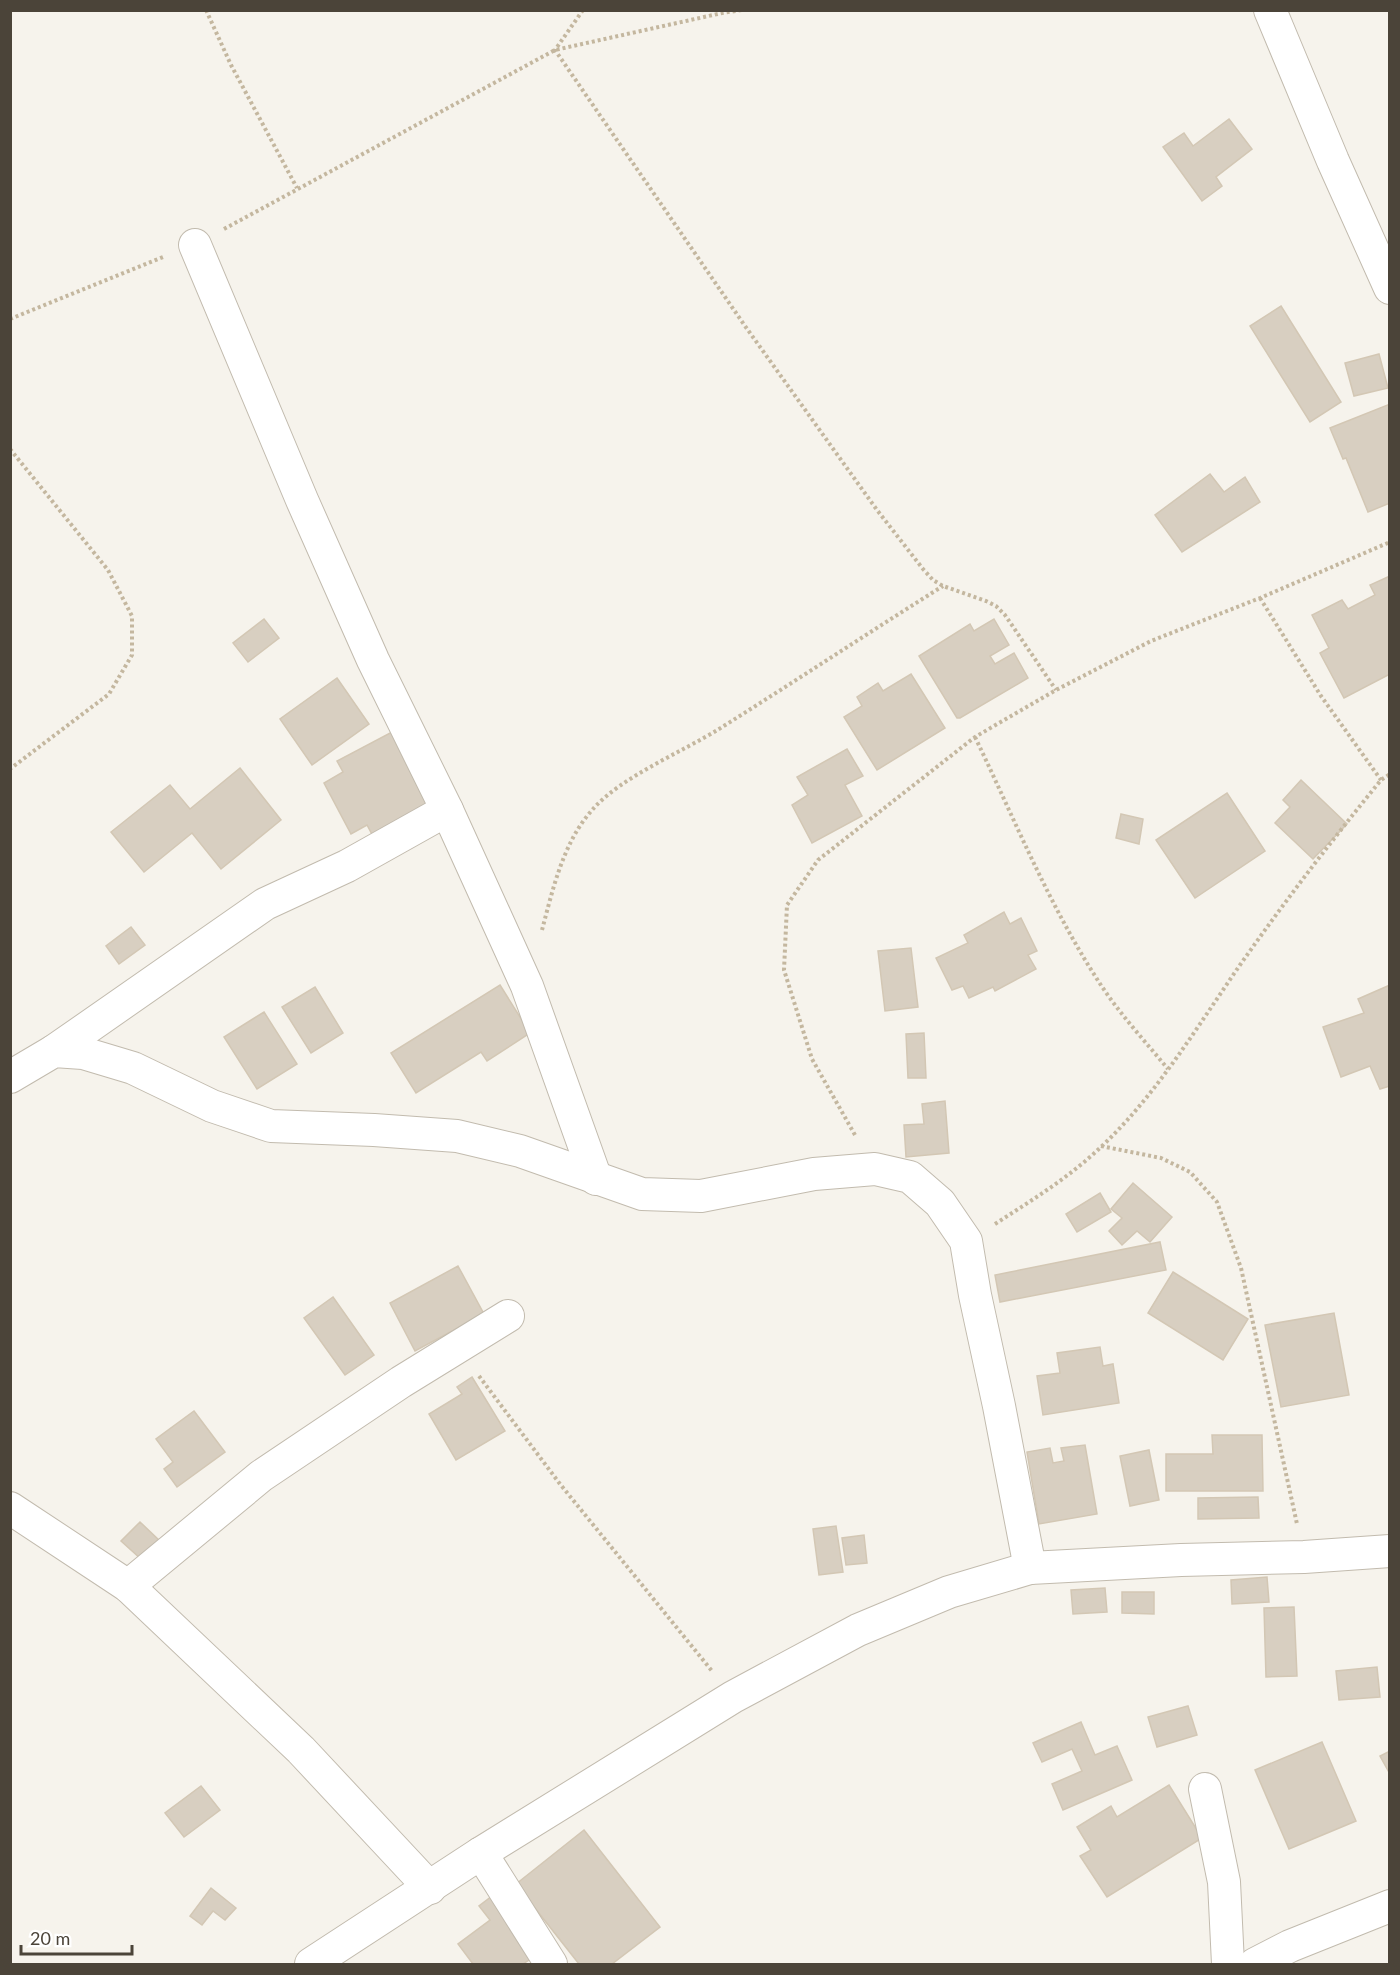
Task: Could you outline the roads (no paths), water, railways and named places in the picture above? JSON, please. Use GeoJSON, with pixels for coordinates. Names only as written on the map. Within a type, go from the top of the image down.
{"type":"FeatureCollection","features":[{"type":"Feature","properties":{"kind":"street"},"geometry":{"type":"LineString","coordinates":[[1270,10],[1389,288]]}},
{"type":"Feature","properties":{"kind":"street"},"geometry":{"type":"LineString","coordinates":[[195,245],[302,500],[363,638],[447,810],[526,986],[596,1179]]}},
{"type":"Feature","properties":{"kind":"street"},"geometry":{"type":"LineString","coordinates":[[10,1077],[54,1051],[265,904],[346,866],[447,810]]}},
{"type":"Feature","properties":{"kind":"street"},"geometry":{"type":"LineString","coordinates":[[54,1051],[83,1053],[133,1068],[212,1106],[271,1126],[457,1136],[520,1151],[642,1194],[701,1196],[814,1174],[875,1169],[910,1177],[940,1203],[966,1241],[1030,1568]]}},
{"type":"Feature","properties":{"kind":"street"},"geometry":{"type":"LineString","coordinates":[[128,1586],[261,1476],[401,1382],[508,1316]]}},
{"type":"Feature","properties":{"kind":"street"},"geometry":{"type":"LineString","coordinates":[[10,1508],[128,1586],[300,1750],[430,1888]]}},
{"type":"Feature","properties":{"kind":"street"},"geometry":{"type":"LineString","coordinates":[[311,1965],[481,1853],[733,1697],[858,1630],[949,1592],[1030,1568],[1181,1560],[1304,1557],[1389,1551]]}},
{"type":"Feature","properties":{"kind":"street"},"geometry":{"type":"LineString","coordinates":[[1204,1789],[1224,1882],[1228,1965]]}},
{"type":"Feature","properties":{"kind":"street"},"geometry":{"type":"LineString","coordinates":[[481,1853],[551,1965]]}},
{"type":"Feature","properties":{"kind":"street"},"geometry":{"type":"LineString","coordinates":[[1255,1965],[1290,1946],[1389,1906]]}}]}
